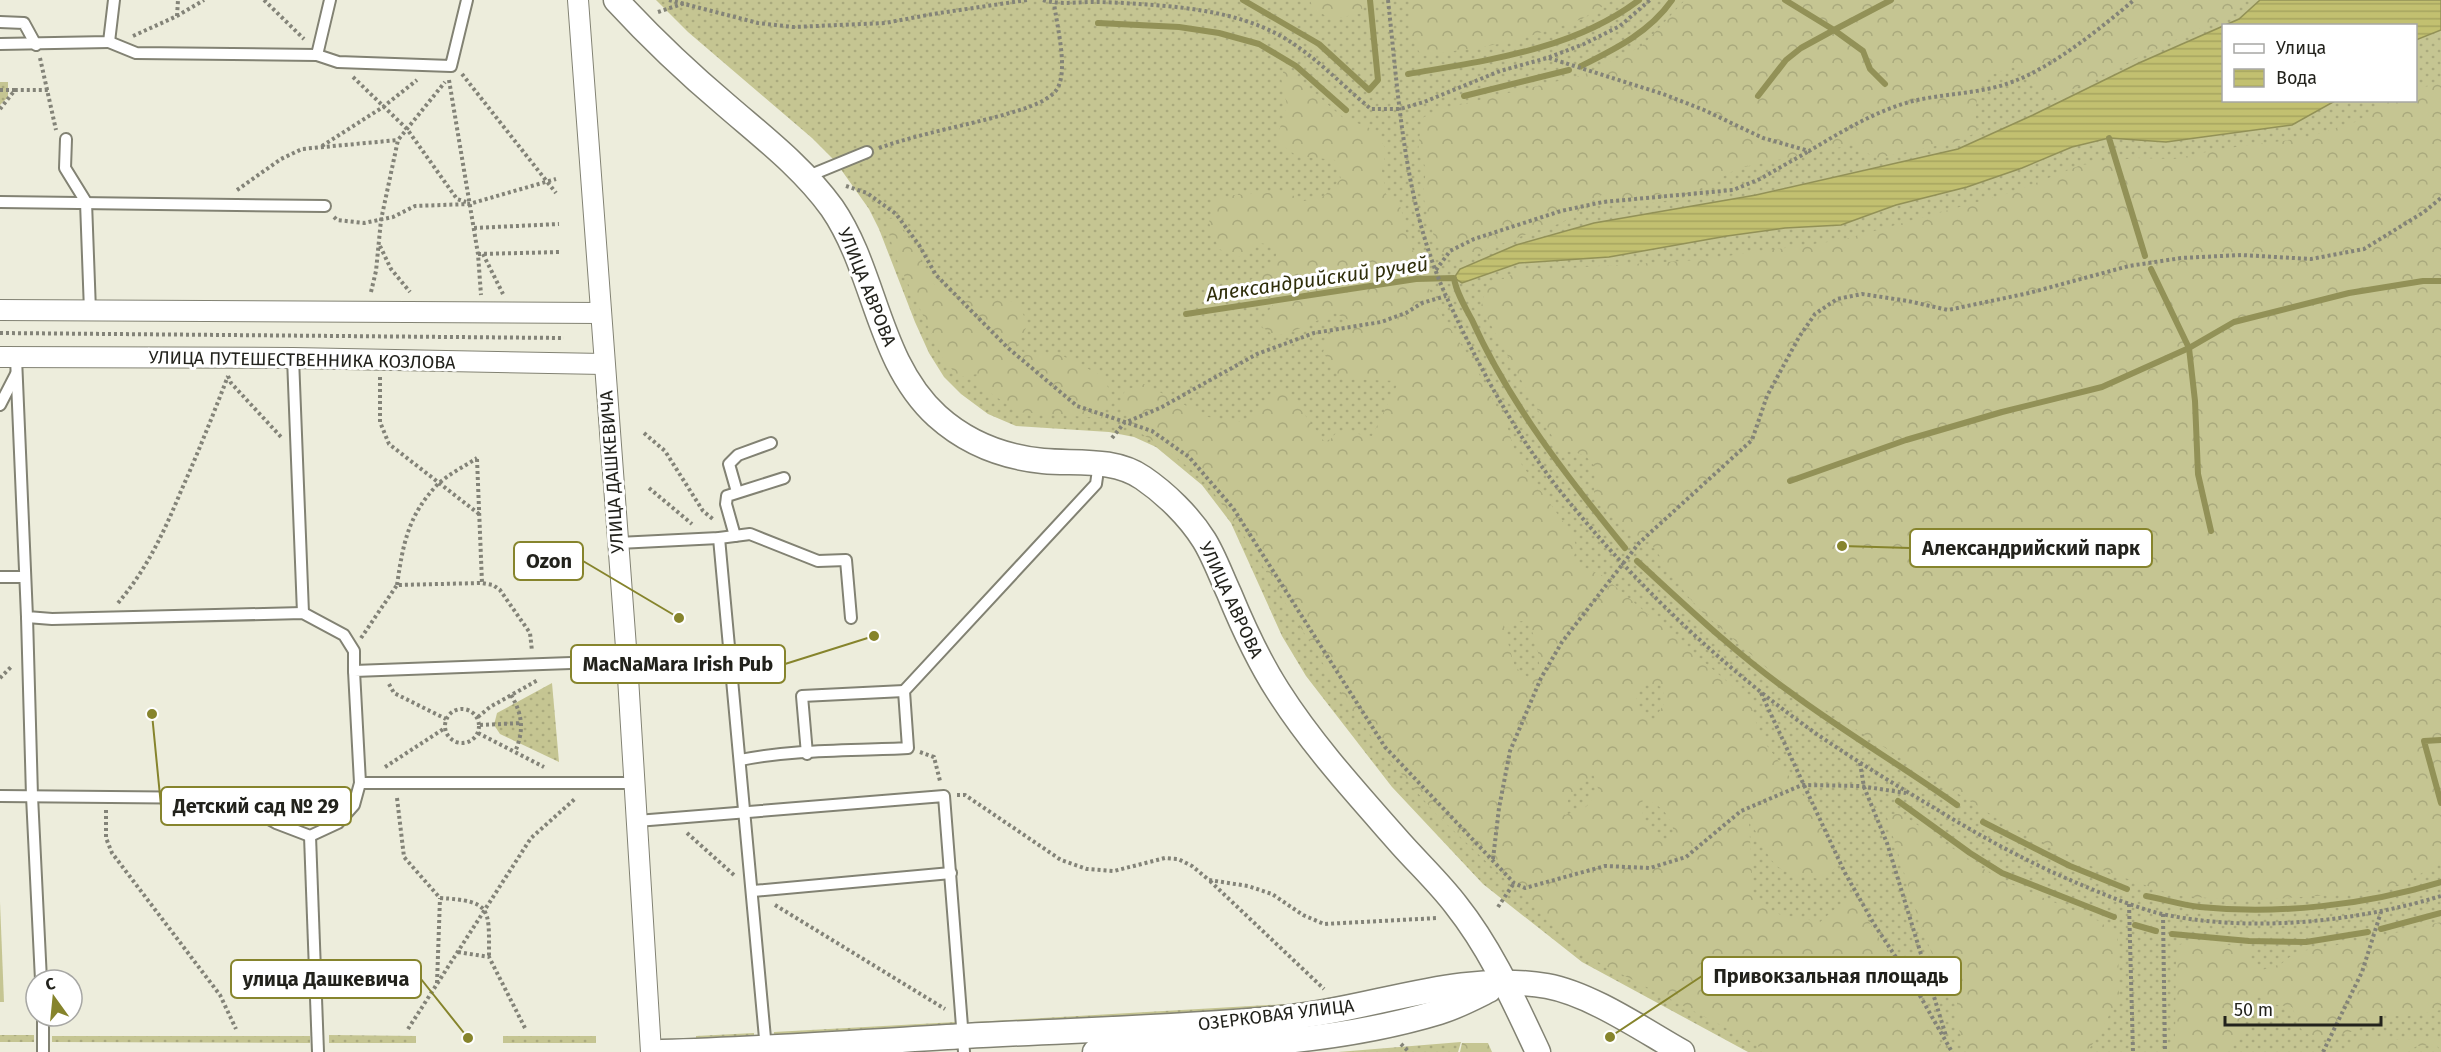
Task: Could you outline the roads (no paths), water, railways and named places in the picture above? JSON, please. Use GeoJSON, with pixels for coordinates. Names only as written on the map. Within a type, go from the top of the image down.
{"type":"FeatureCollection","features":[{"type":"Feature","properties":{"kind":"street","name":"УЛИЦА ДАШКЕВИЧА"},"geometry":{"type":"LineString","coordinates":[[578,0],[627,661],[651,1052]]}},
{"type":"Feature","properties":{"kind":"street","name":"УЛИЦА АВРОВА"},"geometry":{"type":"LineString","coordinates":[[616,0],[666,53],[789,160],[823,196],[843,226],[900,366],[917,394],[934,413],[954,430],[978,444],[1008,455],[1120,467],[1141,476],[1178,507],[1204,539],[1253,650],[1279,693],[1308,733],[1367,805],[1455,903],[1481,939],[1538,1052]]}},
{"type":"Feature","properties":{"kind":"street"},"geometry":{"type":"LineString","coordinates":[[0,310],[601,313]]}},
{"type":"Feature","properties":{"kind":"street","name":"УЛИЦА ПУТЕШЕСТВЕННИКА КОЗЛОВА"},"geometry":{"type":"LineString","coordinates":[[11,362],[292,358],[604,364]]}},
{"type":"Feature","properties":{"kind":"street"},"geometry":{"type":"LineString","coordinates":[[1505,983],[1548,986],[1578,994],[1682,1052]]}},
{"type":"Feature","properties":{"kind":"street","name":"ОЗЕРКОВАЯ УЛИЦА"},"geometry":{"type":"LineString","coordinates":[[662,1052],[964,1044],[1197,1025],[1288,1017],[1343,1009],[1434,988],[1505,983]]}},
{"type":"Feature","properties":{"kind":"street","name":"ОЗЕРКОВАЯ УЛИЦА"},"geometry":{"type":"LineString","coordinates":[[1095,1052],[1285,1042],[1345,1035],[1441,1012],[1505,983]]}},
{"type":"Feature","properties":{"kind":"lane"},"geometry":{"type":"LineString","coordinates":[[109,42],[114,0]]}},
{"type":"Feature","properties":{"kind":"lane"},"geometry":{"type":"LineString","coordinates":[[317,55],[330,0]]}},
{"type":"Feature","properties":{"kind":"lane"},"geometry":{"type":"LineString","coordinates":[[0,44],[109,42],[136,53],[317,55],[338,62],[451,66],[467,0]]}},
{"type":"Feature","properties":{"kind":"lane"},"geometry":{"type":"LineString","coordinates":[[0,22],[24,23],[36,45]]}},
{"type":"Feature","properties":{"kind":"lane"},"geometry":{"type":"LineString","coordinates":[[66,139],[66,168],[86,202],[90,310]]}},
{"type":"Feature","properties":{"kind":"lane"},"geometry":{"type":"LineString","coordinates":[[806,177],[867,152]]}},
{"type":"Feature","properties":{"kind":"lane"},"geometry":{"type":"LineString","coordinates":[[0,202],[325,206]]}},
{"type":"Feature","properties":{"kind":"lane"},"geometry":{"type":"LineString","coordinates":[[292,358],[303,613]]}},
{"type":"Feature","properties":{"kind":"lane"},"geometry":{"type":"LineString","coordinates":[[0,405],[11,362]]}},
{"type":"Feature","properties":{"kind":"lane"},"geometry":{"type":"LineString","coordinates":[[11,362],[27,617],[32,796],[40,968]]}},
{"type":"Feature","properties":{"kind":"lane"},"geometry":{"type":"LineString","coordinates":[[737,492],[729,464],[738,454],[771,443]]}},
{"type":"Feature","properties":{"kind":"lane"},"geometry":{"type":"LineString","coordinates":[[807,754],[802,696],[904,690],[1096,484],[1099,463]]}},
{"type":"Feature","properties":{"kind":"lane"},"geometry":{"type":"LineString","coordinates":[[735,536],[726,504],[727,496],[784,478]]}},
{"type":"Feature","properties":{"kind":"lane"},"geometry":{"type":"LineString","coordinates":[[618,543],[719,538],[750,534],[818,561],[846,560],[851,618]]}},
{"type":"Feature","properties":{"kind":"lane"},"geometry":{"type":"LineString","coordinates":[[719,538],[766,1049]]}},
{"type":"Feature","properties":{"kind":"lane"},"geometry":{"type":"LineString","coordinates":[[0,577],[24,578]]}},
{"type":"Feature","properties":{"kind":"lane"},"geometry":{"type":"LineString","coordinates":[[0,796],[221,798],[237,801],[276,823],[310,836],[338,823],[354,805],[360,783],[354,651],[344,635],[303,613],[27,617]]}},
{"type":"Feature","properties":{"kind":"lane"},"geometry":{"type":"LineString","coordinates":[[354,671],[627,661]]}},
{"type":"Feature","properties":{"kind":"lane"},"geometry":{"type":"LineString","coordinates":[[740,760],[776,753],[807,754],[908,748],[904,690]]}},
{"type":"Feature","properties":{"kind":"lane"},"geometry":{"type":"LineString","coordinates":[[360,783],[635,783]]}},
{"type":"Feature","properties":{"kind":"lane"},"geometry":{"type":"LineString","coordinates":[[637,821],[944,796],[964,1044]]}},
{"type":"Feature","properties":{"kind":"lane"},"geometry":{"type":"LineString","coordinates":[[310,836],[318,1052]]}},
{"type":"Feature","properties":{"kind":"lane"},"geometry":{"type":"LineString","coordinates":[[753,891],[951,873]]}},
{"type":"Feature","properties":{"kind":"lane"},"geometry":{"type":"LineString","coordinates":[[43,1028],[43,1052]]}},
{"type":"Feature","properties":{"kind":"water"},"geometry":{"type":"Polygon","coordinates":[[[2260,0],[2441,0],[2441,30],[2417,40],[2417,24],[2228,24],[2239,19],[2260,0]]]}},
{"type":"Feature","properties":{"kind":"water"},"geometry":{"type":"Polygon","coordinates":[[[2222,26],[2222,102],[2333,102],[2292,125],[2166,142],[2109,138],[2072,147],[2022,168],[1967,187],[1896,205],[1841,225],[1785,228],[1727,236],[1609,257],[1519,263],[1462,283],[1454,278],[1460,269],[1516,245],[1594,223],[1756,195],[1958,149],[2139,63],[2222,26]]]}},
{"type":"Feature","properties":{"kind":"waterway"},"geometry":{"type":"LineString","coordinates":[[1243,0],[1319,44],[1369,90],[1378,80],[1370,0]]}},
{"type":"Feature","properties":{"kind":"waterway"},"geometry":{"type":"LineString","coordinates":[[1408,74],[1499,58],[1558,42],[1586,31],[1639,0]]}},
{"type":"Feature","properties":{"kind":"waterway"},"geometry":{"type":"LineString","coordinates":[[1581,66],[1643,30],[1672,0]]}},
{"type":"Feature","properties":{"kind":"waterway"},"geometry":{"type":"LineString","coordinates":[[1785,0],[1834,30],[1891,0]]}},
{"type":"Feature","properties":{"kind":"waterway"},"geometry":{"type":"LineString","coordinates":[[1098,23],[1179,27],[1219,33],[1259,44],[1296,66],[1346,110]]}},
{"type":"Feature","properties":{"kind":"waterway"},"geometry":{"type":"LineString","coordinates":[[1758,96],[1786,60],[1801,48],[1834,30],[1863,51],[1870,69],[1885,84]]}},
{"type":"Feature","properties":{"kind":"waterway"},"geometry":{"type":"LineString","coordinates":[[1464,96],[1569,70]]}},
{"type":"Feature","properties":{"kind":"waterway"},"geometry":{"type":"LineString","coordinates":[[2109,138],[2145,256]]}},
{"type":"Feature","properties":{"kind":"waterway"},"geometry":{"type":"LineString","coordinates":[[2151,269],[2189,348],[2195,401],[2198,474],[2211,531]]}},
{"type":"Feature","properties":{"kind":"waterway","name":"Александрийский ручей"},"geometry":{"type":"LineString","coordinates":[[1186,314],[1416,279],[1454,278],[1461,299],[1487,351],[1522,410],[1561,467],[1625,548]]}},
{"type":"Feature","properties":{"kind":"waterway"},"geometry":{"type":"LineString","coordinates":[[1790,481],[1906,440],[2002,412],[2102,387],[2189,348],[2234,322],[2349,293],[2423,281],[2441,281]]}},
{"type":"Feature","properties":{"kind":"waterway"},"geometry":{"type":"LineString","coordinates":[[1637,561],[1711,629],[1770,677],[1831,721],[1957,805]]}},
{"type":"Feature","properties":{"kind":"waterway"},"geometry":{"type":"LineString","coordinates":[[2441,740],[2424,741],[2441,803]]}},
{"type":"Feature","properties":{"kind":"waterway"},"geometry":{"type":"LineString","coordinates":[[1898,801],[2002,873],[2114,917]]}},
{"type":"Feature","properties":{"kind":"waterway"},"geometry":{"type":"LineString","coordinates":[[1983,822],[2070,866],[2127,889]]}},
{"type":"Feature","properties":{"kind":"waterway"},"geometry":{"type":"LineString","coordinates":[[2146,896],[2200,907],[2291,909],[2382,897],[2441,882]]}},
{"type":"Feature","properties":{"kind":"waterway"},"geometry":{"type":"LineString","coordinates":[[2381,929],[2441,913]]}},
{"type":"Feature","properties":{"kind":"waterway"},"geometry":{"type":"LineString","coordinates":[[2135,925],[2156,931]]}},
{"type":"Feature","properties":{"kind":"waterway"},"geometry":{"type":"LineString","coordinates":[[2172,934],[2249,941],[2306,942],[2368,932]]}},
{"type":"Feature","properties":{"kind":"place","name":"Александрийский парк"},"geometry":{"type":"Point","coordinates":[1842,546]}},
{"type":"Feature","properties":{"kind":"place","name":"Ozon"},"geometry":{"type":"Point","coordinates":[679,618]}},
{"type":"Feature","properties":{"kind":"place","name":"MacNaMara Irish Pub"},"geometry":{"type":"Point","coordinates":[874,636]}},
{"type":"Feature","properties":{"kind":"place","name":"Детский сад № 29"},"geometry":{"type":"Point","coordinates":[152,714]}},
{"type":"Feature","properties":{"kind":"place","name":"Привокзальная площадь"},"geometry":{"type":"Point","coordinates":[1610,1037]}},
{"type":"Feature","properties":{"kind":"place","name":"улица Дашкевича"},"geometry":{"type":"Point","coordinates":[468,1038]}}]}
